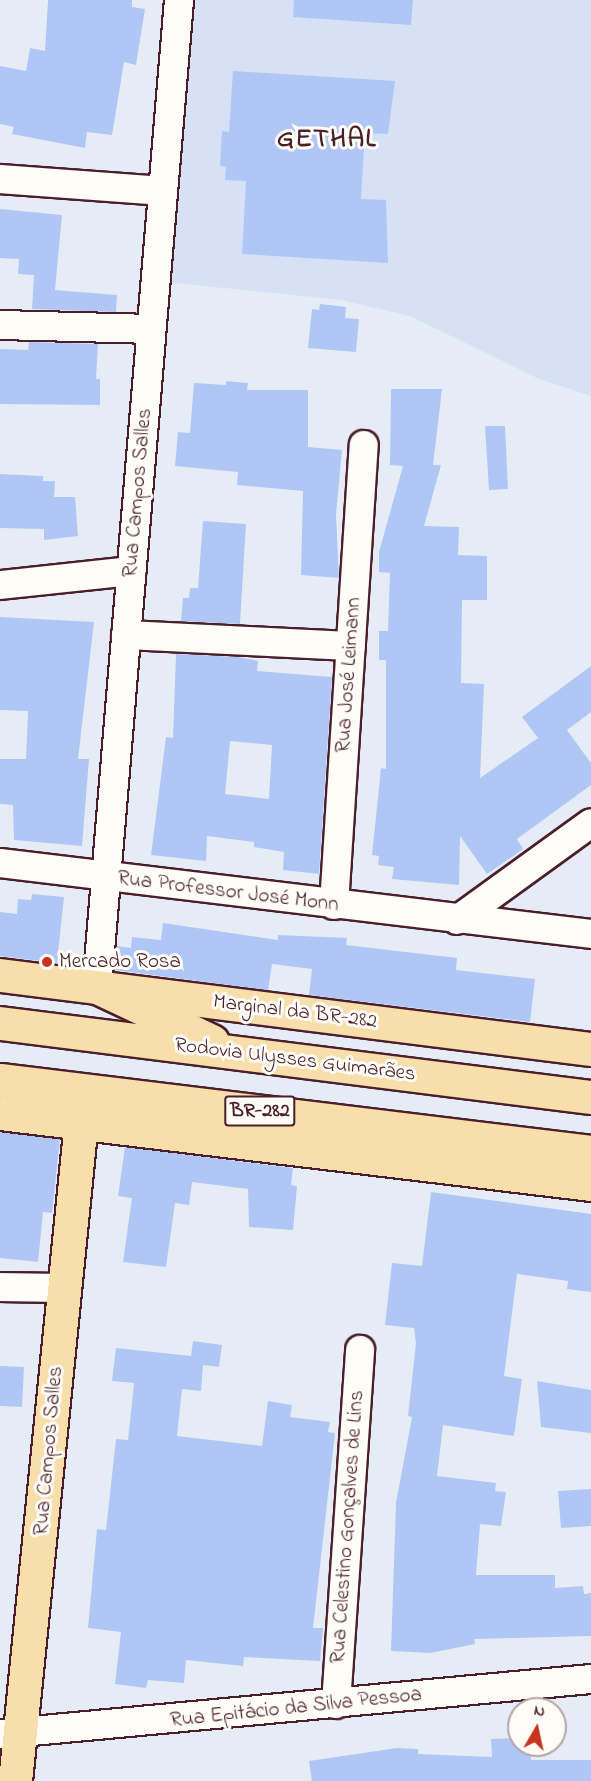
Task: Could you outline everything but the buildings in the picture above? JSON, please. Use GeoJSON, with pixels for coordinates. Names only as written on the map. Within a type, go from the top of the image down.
{"type":"FeatureCollection","features":[{"type":"Feature","properties":{"kind":"main road","name":"Marginal da BR-282"},"geometry":{"type":"LineString","coordinates":[[0,975],[591,1049]]}},
{"type":"Feature","properties":{"kind":"main road"},"geometry":{"type":"LineString","coordinates":[[97,987],[238,1053]]}},
{"type":"Feature","properties":{"kind":"main road","name":"Rodovia Ulysses Guimarães"},"geometry":{"type":"LineString","coordinates":[[0,1023],[591,1097]]}},
{"type":"Feature","properties":{"kind":"main road","name":"BR-282"},"geometry":{"type":"LineString","coordinates":[[0,1080],[591,1152]]}},
{"type":"Feature","properties":{"kind":"main road"},"geometry":{"type":"LineString","coordinates":[[0,1113],[360,1154],[591,1184]]}},
{"type":"Feature","properties":{"kind":"main road","name":"Rua Campos Salles"},"geometry":{"type":"LineString","coordinates":[[15,1781],[11,1735],[65,1288],[81,1121]]}},
{"type":"Feature","properties":{"kind":"main road"},"geometry":{"type":"LineString","coordinates":[[360,1154],[520,1143]]}},
{"type":"Feature","properties":{"kind":"street","name":"Rua Campos Salles"},"geometry":{"type":"LineString","coordinates":[[97,987],[179,0]]}},
{"type":"Feature","properties":{"kind":"street"},"geometry":{"type":"LineString","coordinates":[[0,179],[163,191]]}},
{"type":"Feature","properties":{"kind":"street"},"geometry":{"type":"LineString","coordinates":[[0,325],[151,329]]}},
{"type":"Feature","properties":{"kind":"street","name":"Rua José Leimann"},"geometry":{"type":"LineString","coordinates":[[334,905],[364,445]]}},
{"type":"Feature","properties":{"kind":"street"},"geometry":{"type":"LineString","coordinates":[[0,585],[131,571]]}},
{"type":"Feature","properties":{"kind":"street"},"geometry":{"type":"LineString","coordinates":[[126,635],[351,646]]}},
{"type":"Feature","properties":{"kind":"street"},"geometry":{"type":"LineString","coordinates":[[457,920],[591,823]]}},
{"type":"Feature","properties":{"kind":"street","name":"Rua Professor José Monn"},"geometry":{"type":"LineString","coordinates":[[0,863],[457,920],[591,934]]}},
{"type":"Feature","properties":{"kind":"street"},"geometry":{"type":"LineString","coordinates":[[0,1287],[65,1288]]}},
{"type":"Feature","properties":{"kind":"street","name":"Rua Celestino Gonçalves de Lins"},"geometry":{"type":"LineString","coordinates":[[336,1704],[360,1350]]}},
{"type":"Feature","properties":{"kind":"street","name":"Rua Epitácio da Silva Pessoa"},"geometry":{"type":"LineString","coordinates":[[11,1735],[591,1679]]}},
{"type":"Feature","properties":{"kind":"shaded area"},"geometry":{"type":"Polygon","coordinates":[[[178,0],[591,0],[591,396],[539,379],[410,316],[341,300],[155,281],[178,0]]]}},
{"type":"Feature","properties":{"kind":"place","name":"Mercado Rosa"},"geometry":{"type":"Point","coordinates":[47,962]}},
{"type":"Feature","properties":{"kind":"district","name":"GETHAL"},"geometry":{"type":"Point","coordinates":[327,140]}}]}
